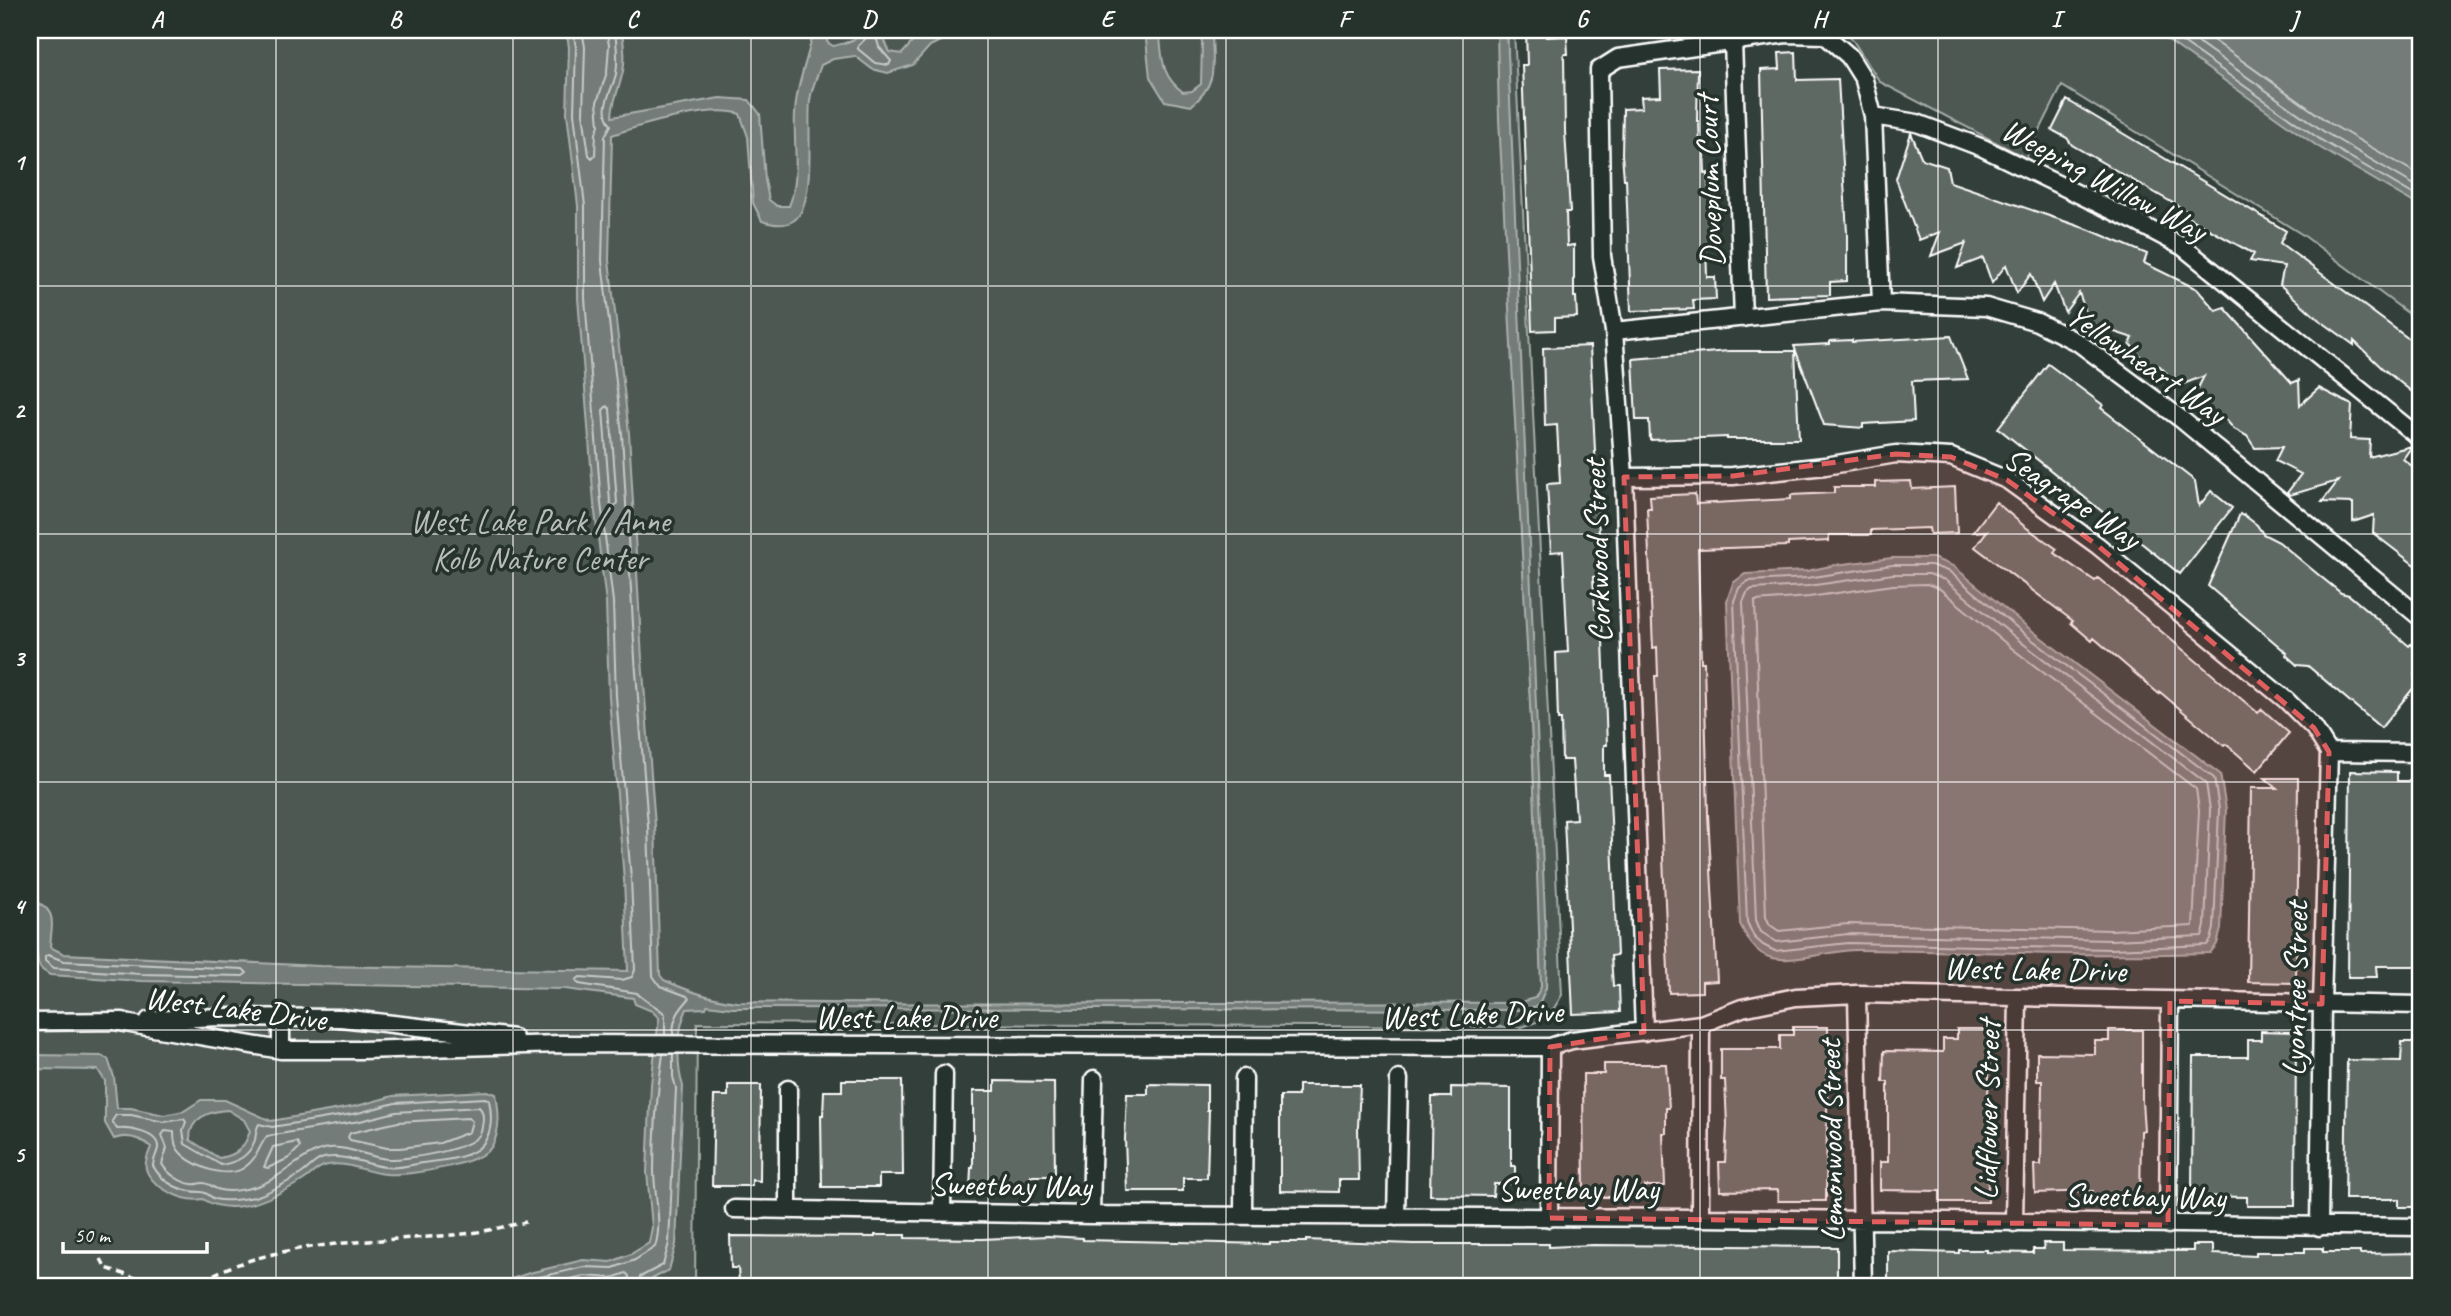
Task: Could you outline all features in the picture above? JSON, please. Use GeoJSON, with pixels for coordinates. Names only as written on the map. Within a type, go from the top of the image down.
{"type":"FeatureCollection","features":[{"type":"Feature","properties":{"kind":"street"},"geometry":{"type":"LineString","coordinates":[[1733,42],[1786,34],[1825,36],[1849,56],[1864,80],[1873,116],[1881,303]]}},
{"type":"Feature","properties":{"kind":"street","name":"Corkwood Street"},"geometry":{"type":"LineString","coordinates":[[1644,1032],[1624,477],[1614,331],[1602,256],[1599,70],[1618,58],[1733,42]]}},
{"type":"Feature","properties":{"kind":"street","name":"Doveplum Court"},"geometry":{"type":"LineString","coordinates":[[1733,42],[1744,318]]}},
{"type":"Feature","properties":{"kind":"street","name":"Weeping Willow Way"},"geometry":{"type":"LineString","coordinates":[[1873,116],[1917,123],[1983,148],[2183,247],[2421,439]]}},
{"type":"Feature","properties":{"kind":"street","name":"Yellowheart Way"},"geometry":{"type":"LineString","coordinates":[[1614,331],[1881,303],[1986,307],[2037,322],[2079,343],[2181,419],[2421,618]]}},
{"type":"Feature","properties":{"kind":"street","name":"Seagrape Way"},"geometry":{"type":"LineString","coordinates":[[1624,477],[1732,476],[1825,466],[1896,454],[1951,457],[2007,480],[2097,545],[2286,700],[2314,728],[2329,752]]}},
{"type":"Feature","properties":{"kind":"street"},"geometry":{"type":"LineString","coordinates":[[2329,752],[2421,753]]}},
{"type":"Feature","properties":{"kind":"street","name":"Lyontree Street"},"geometry":{"type":"LineString","coordinates":[[2319,1227],[2329,752]]}},
{"type":"Feature","properties":{"kind":"street","name":"West Lake Drive"},"geometry":{"type":"LineString","coordinates":[[113,1021],[281,1050],[561,1044],[1550,1047],[1572,1040],[1701,1024],[1742,1009],[1796,997],[1857,994],[2421,1004]]}},
{"type":"Feature","properties":{"kind":"street","name":"Lemonwood Street"},"geometry":{"type":"LineString","coordinates":[[1857,994],[1863,1286]]}},
{"type":"Feature","properties":{"kind":"street","name":"Lidflower Street"},"geometry":{"type":"LineString","coordinates":[[2014,1223],[2018,998]]}},
{"type":"Feature","properties":{"kind":"street"},"geometry":{"type":"LineString","coordinates":[[2168,1225],[2170,1001]]}},
{"type":"Feature","properties":{"kind":"street"},"geometry":{"type":"LineString","coordinates":[[281,1018],[281,1050]]}},
{"type":"Feature","properties":{"kind":"street","name":"West Lake Drive"},"geometry":{"type":"LineString","coordinates":[[30,1022],[341,1018],[561,1044]]}},
{"type":"Feature","properties":{"kind":"street"},"geometry":{"type":"LineString","coordinates":[[1700,1218],[1701,1024]]}},
{"type":"Feature","properties":{"kind":"street"},"geometry":{"type":"LineString","coordinates":[[1549,1218],[1550,1047]]}},
{"type":"Feature","properties":{"kind":"street"},"geometry":{"type":"LineString","coordinates":[[942,1212],[944,1074]]}},
{"type":"Feature","properties":{"kind":"street"},"geometry":{"type":"LineString","coordinates":[[1243,1215],[1244,1078]]}},
{"type":"Feature","properties":{"kind":"street"},"geometry":{"type":"LineString","coordinates":[[1091,1215],[1094,1079]]}},
{"type":"Feature","properties":{"kind":"street"},"geometry":{"type":"LineString","coordinates":[[1396,1217],[1399,1079]]}},
{"type":"Feature","properties":{"kind":"street"},"geometry":{"type":"LineString","coordinates":[[788,1089],[788,1209]]}},
{"type":"Feature","properties":{"kind":"street","name":"Sweetbay Way"},"geometry":{"type":"LineString","coordinates":[[734,1209],[1091,1215],[1700,1218],[2421,1227]]}},
{"type":"Feature","properties":{"kind":"path"},"geometry":{"type":"LineString","coordinates":[[193,1286],[214,1273],[247,1261],[298,1249],[467,1234],[526,1222]]}},
{"type":"Feature","properties":{"kind":"path"},"geometry":{"type":"LineString","coordinates":[[101,1259],[106,1268],[142,1280],[149,1286]]}},
{"type":"Feature","properties":{"kind":"highlighted area"},"geometry":{"type":"Polygon","coordinates":[[[1896,454],[1951,457],[2007,480],[2097,545],[2314,728],[2329,752],[2322,1004],[2170,1001],[2168,1225],[1549,1218],[1550,1047],[1644,1032],[1624,477],[1733,476],[1896,454]]]}},
{"type":"Feature","properties":{"kind":"green space","name":"West Lake Park / Anne Kolb Nature Center"},"geometry":{"type":"Polygon","coordinates":[[[30,30],[1498,30],[1544,990],[1507,30],[1514,30],[1562,995],[1548,1018],[1522,1027],[697,1023],[695,1286],[30,1286],[30,30]]]}},
{"type":"Feature","properties":{"kind":"green space"},"geometry":{"type":"Polygon","coordinates":[[[1839,30],[2421,30],[2421,323],[2303,235],[2062,86],[2026,158],[1880,82],[1850,36],[1839,30]]]}},
{"type":"Feature","properties":{"kind":"water"},"geometry":{"type":"Polygon","coordinates":[[[566,30],[621,30],[624,67],[612,117],[720,98],[749,100],[760,114],[769,200],[777,206],[789,206],[796,172],[796,104],[814,30],[827,30],[827,42],[833,46],[854,40],[861,30],[880,30],[890,52],[902,54],[923,30],[962,30],[930,46],[913,65],[888,73],[872,69],[855,56],[833,59],[821,65],[810,101],[809,166],[805,200],[800,213],[789,223],[762,221],[753,203],[748,137],[740,114],[695,114],[658,121],[612,135],[609,260],[629,433],[655,825],[660,975],[664,980],[691,991],[737,1002],[932,1004],[1517,1003],[1535,998],[1541,987],[1533,760],[1499,119],[1497,30],[1507,30],[1547,962],[1546,988],[1538,1006],[1518,1010],[732,1008],[707,1005],[706,1008],[687,1009],[681,1026],[679,1047],[679,1068],[683,1086],[676,1244],[669,1270],[639,1286],[491,1286],[529,1273],[583,1260],[611,1262],[649,1243],[652,1227],[647,1172],[651,1084],[659,1018],[652,1011],[635,1004],[633,998],[565,989],[141,981],[50,975],[41,969],[33,924],[30,922],[30,898],[49,912],[52,923],[50,947],[64,954],[320,966],[628,971],[624,880],[609,697],[606,603],[594,504],[578,298],[578,206],[567,113],[569,47],[566,30]]]}},
{"type":"Feature","properties":{"kind":"water"},"geometry":{"type":"Polygon","coordinates":[[[1145,30],[1159,30],[1166,71],[1183,92],[1192,91],[1201,84],[1202,42],[1199,30],[1212,30],[1213,63],[1210,80],[1207,89],[1191,106],[1165,101],[1150,77],[1145,30]]]}},
{"type":"Feature","properties":{"kind":"water"},"geometry":{"type":"Polygon","coordinates":[[[2153,30],[2421,30],[2421,207],[2317,146],[2153,30]]]}},
{"type":"Feature","properties":{"kind":"water"},"geometry":{"type":"Polygon","coordinates":[[[1892,558],[1933,558],[1953,566],[2030,629],[2220,774],[2226,809],[2221,929],[2217,944],[2210,953],[2078,954],[1857,950],[1781,959],[1766,956],[1752,945],[1740,924],[1727,601],[1733,583],[1745,574],[1807,571],[1892,558]]]}},
{"type":"Feature","properties":{"kind":"water"},"geometry":{"type":"Polygon","coordinates":[[[30,1055],[102,1056],[108,1059],[114,1077],[117,1108],[164,1115],[184,1111],[201,1100],[225,1100],[271,1121],[357,1106],[393,1096],[487,1091],[496,1094],[498,1127],[492,1146],[485,1153],[459,1164],[396,1174],[328,1165],[266,1199],[253,1204],[227,1207],[170,1193],[149,1176],[146,1169],[151,1147],[134,1138],[114,1139],[105,1123],[105,1081],[98,1070],[30,1069],[30,1055]],[[228,1110],[207,1114],[193,1126],[190,1140],[219,1158],[231,1155],[242,1147],[248,1137],[250,1131],[244,1120],[228,1110]]]}},
{"type":"Feature","properties":{"kind":"building"},"geometry":{"type":"Polygon","coordinates":[[[1526,30],[1547,30],[1547,37],[1567,36],[1568,54],[1564,54],[1565,131],[1570,212],[1566,212],[1567,246],[1574,245],[1574,297],[1577,317],[1555,318],[1555,330],[1532,331],[1522,65],[1527,65],[1526,30]]]}},
{"type":"Feature","properties":{"kind":"building"},"geometry":{"type":"Polygon","coordinates":[[[1796,52],[1797,80],[1838,79],[1847,233],[1847,281],[1830,282],[1830,295],[1766,297],[1761,70],[1780,69],[1779,53],[1796,52]]]}},
{"type":"Feature","properties":{"kind":"building"},"geometry":{"type":"Polygon","coordinates":[[[1698,69],[1697,121],[1700,147],[1704,147],[1705,174],[1708,173],[1711,243],[1706,243],[1707,277],[1715,277],[1716,299],[1693,300],[1694,309],[1631,311],[1626,179],[1622,154],[1623,109],[1642,108],[1641,97],[1661,96],[1660,70],[1698,69]]]}},
{"type":"Feature","properties":{"kind":"building"},"geometry":{"type":"Polygon","coordinates":[[[2067,100],[2286,231],[2280,243],[2421,348],[2421,399],[2354,341],[2354,345],[2318,319],[2280,285],[2284,266],[2250,261],[2254,254],[2185,216],[2185,210],[2072,145],[2067,138],[2052,130],[2067,100]]]}},
{"type":"Feature","properties":{"kind":"building"},"geometry":{"type":"Polygon","coordinates":[[[1911,133],[1922,159],[1947,167],[1950,182],[2090,230],[2147,254],[2144,263],[2197,289],[2216,311],[2225,308],[2292,383],[2299,380],[2300,405],[2319,388],[2352,405],[2350,439],[2370,440],[2369,457],[2412,446],[2403,459],[2421,473],[2421,570],[2373,533],[2374,515],[2353,522],[2353,503],[2322,502],[2338,481],[2290,495],[2287,493],[2301,474],[2275,461],[2282,447],[2255,448],[2247,436],[2214,414],[2204,403],[2193,398],[2204,376],[2178,386],[2160,366],[2144,361],[2130,344],[2133,338],[2090,324],[2079,293],[2065,312],[2054,284],[2042,302],[2031,274],[2017,293],[2006,265],[1992,283],[1983,258],[1957,268],[1966,243],[1931,256],[1940,232],[1919,240],[1896,179],[1911,133]]]}},
{"type":"Feature","properties":{"kind":"building"},"geometry":{"type":"Polygon","coordinates":[[[1951,336],[1968,379],[1912,381],[1914,421],[1863,424],[1863,428],[1824,425],[1794,346],[1830,344],[1830,341],[1951,336]]]}},
{"type":"Feature","properties":{"kind":"building"},"geometry":{"type":"Polygon","coordinates":[[[1590,346],[1601,576],[1593,577],[1595,609],[1601,609],[1603,640],[1607,745],[1604,745],[1604,775],[1609,775],[1617,955],[1611,956],[1613,986],[1619,986],[1620,1012],[1573,1014],[1564,820],[1576,819],[1572,760],[1562,760],[1561,720],[1558,720],[1556,653],[1568,652],[1563,551],[1551,552],[1547,484],[1560,483],[1557,425],[1545,426],[1543,348],[1590,346]]]}},
{"type":"Feature","properties":{"kind":"building"},"geometry":{"type":"Polygon","coordinates":[[[1729,351],[1795,351],[1799,439],[1727,437],[1650,440],[1649,420],[1636,420],[1633,359],[1729,351]]]}},
{"type":"Feature","properties":{"kind":"building"},"geometry":{"type":"Polygon","coordinates":[[[2048,364],[2103,405],[2101,408],[2195,481],[2199,506],[2211,491],[2232,508],[2180,574],[1998,428],[2048,364]]]}},
{"type":"Feature","properties":{"kind":"building"},"geometry":{"type":"Polygon","coordinates":[[[1911,481],[1912,489],[1955,487],[1957,533],[1930,534],[1929,528],[1871,530],[1871,535],[1829,535],[1829,541],[1788,543],[1788,546],[1698,549],[1717,981],[1702,982],[1702,992],[1669,993],[1655,676],[1658,676],[1657,647],[1653,648],[1647,508],[1651,508],[1650,496],[1695,494],[1696,504],[1791,499],[1791,495],[1834,493],[1834,487],[1875,487],[1875,482],[1911,481]]]}},
{"type":"Feature","properties":{"kind":"building"},"geometry":{"type":"Polygon","coordinates":[[[1996,502],[2057,549],[2054,553],[2095,581],[2098,578],[2258,713],[2262,709],[2289,733],[2257,771],[2160,692],[2159,694],[2094,638],[2092,641],[2071,623],[2073,621],[1975,547],[1987,531],[1973,532],[1996,502]]]}},
{"type":"Feature","properties":{"kind":"building"},"geometry":{"type":"Polygon","coordinates":[[[2240,514],[2341,593],[2349,595],[2421,653],[2414,675],[2420,680],[2381,728],[2308,666],[2297,665],[2287,653],[2208,586],[2240,514]]]}},
{"type":"Feature","properties":{"kind":"building"},"geometry":{"type":"Polygon","coordinates":[[[2350,771],[2397,772],[2397,781],[2421,781],[2421,966],[2376,966],[2377,977],[2348,977],[2350,771]]]}},
{"type":"Feature","properties":{"kind":"building"},"geometry":{"type":"Polygon","coordinates":[[[2265,778],[2298,778],[2296,983],[2248,982],[2251,788],[2277,788],[2265,778]]]}},
{"type":"Feature","properties":{"kind":"building"},"geometry":{"type":"Polygon","coordinates":[[[1793,1027],[1828,1027],[1826,1201],[1778,1201],[1778,1190],[1720,1191],[1719,1162],[1725,1162],[1727,1125],[1725,1080],[1721,1080],[1721,1049],[1780,1049],[1780,1035],[1793,1035],[1793,1027]]]}},
{"type":"Feature","properties":{"kind":"building"},"geometry":{"type":"Polygon","coordinates":[[[1957,1029],[1992,1029],[1988,1094],[1988,1202],[1940,1202],[1940,1191],[1880,1190],[1880,1162],[1888,1162],[1888,1082],[1883,1082],[1884,1051],[1943,1052],[1943,1039],[1957,1039],[1957,1029]]]}},
{"type":"Feature","properties":{"kind":"building"},"geometry":{"type":"Polygon","coordinates":[[[2109,1030],[2142,1030],[2144,1130],[2141,1131],[2140,1205],[2093,1204],[2093,1191],[2035,1193],[2034,1165],[2041,1165],[2042,1081],[2037,1081],[2037,1053],[2095,1054],[2095,1041],[2109,1041],[2109,1030]]]}},
{"type":"Feature","properties":{"kind":"building"},"geometry":{"type":"Polygon","coordinates":[[[2261,1031],[2296,1032],[2295,1206],[2247,1206],[2247,1197],[2192,1196],[2193,1057],[2248,1057],[2248,1040],[2261,1040],[2261,1031]]]}},
{"type":"Feature","properties":{"kind":"building"},"geometry":{"type":"Polygon","coordinates":[[[2402,1042],[2421,1042],[2421,1207],[2399,1207],[2399,1199],[2345,1199],[2347,1060],[2401,1061],[2402,1042]]]}},
{"type":"Feature","properties":{"kind":"building"},"geometry":{"type":"Polygon","coordinates":[[[1604,1064],[1666,1064],[1669,1108],[1666,1108],[1666,1133],[1663,1133],[1665,1186],[1645,1186],[1645,1197],[1584,1197],[1583,1074],[1604,1074],[1604,1064]]]}},
{"type":"Feature","properties":{"kind":"building"},"geometry":{"type":"Polygon","coordinates":[[[842,1080],[902,1080],[903,1175],[879,1175],[879,1187],[822,1187],[821,1115],[824,1091],[842,1091],[842,1080]]]}},
{"type":"Feature","properties":{"kind":"building"},"geometry":{"type":"Polygon","coordinates":[[[995,1081],[1054,1082],[1055,1176],[1031,1176],[1031,1190],[970,1189],[973,1168],[973,1091],[995,1091],[995,1081]]]}},
{"type":"Feature","properties":{"kind":"building"},"geometry":{"type":"Polygon","coordinates":[[[1148,1084],[1207,1085],[1207,1178],[1183,1178],[1183,1191],[1127,1191],[1127,1094],[1148,1094],[1148,1084]]]}},
{"type":"Feature","properties":{"kind":"building"},"geometry":{"type":"Polygon","coordinates":[[[728,1085],[761,1085],[760,1181],[752,1180],[752,1186],[712,1186],[714,1096],[728,1096],[728,1085]]]}},
{"type":"Feature","properties":{"kind":"building"},"geometry":{"type":"Polygon","coordinates":[[[1298,1085],[1360,1085],[1359,1180],[1339,1180],[1339,1192],[1280,1191],[1280,1096],[1298,1096],[1298,1085]]]}},
{"type":"Feature","properties":{"kind":"building"},"geometry":{"type":"Polygon","coordinates":[[[1451,1087],[1511,1088],[1511,1166],[1515,1166],[1515,1184],[1494,1184],[1493,1196],[1430,1195],[1432,1097],[1451,1097],[1451,1087]]]}},
{"type":"Feature","properties":{"kind":"building"},"geometry":{"type":"Polygon","coordinates":[[[875,1235],[982,1239],[1048,1236],[1083,1240],[1269,1244],[1306,1240],[1413,1244],[1549,1244],[1549,1247],[1837,1247],[1837,1286],[868,1284],[739,1281],[738,1268],[731,1268],[730,1236],[875,1235]]]}},
{"type":"Feature","properties":{"kind":"building"},"geometry":{"type":"Polygon","coordinates":[[[2043,1243],[2063,1243],[2063,1250],[2193,1251],[2193,1245],[2213,1245],[2213,1254],[2256,1256],[2256,1252],[2305,1252],[2305,1248],[2360,1254],[2421,1253],[2421,1286],[1893,1286],[1894,1281],[1888,1281],[1888,1251],[1959,1253],[1959,1250],[1987,1250],[2033,1253],[2033,1249],[2044,1249],[2043,1243]]]}}]}
